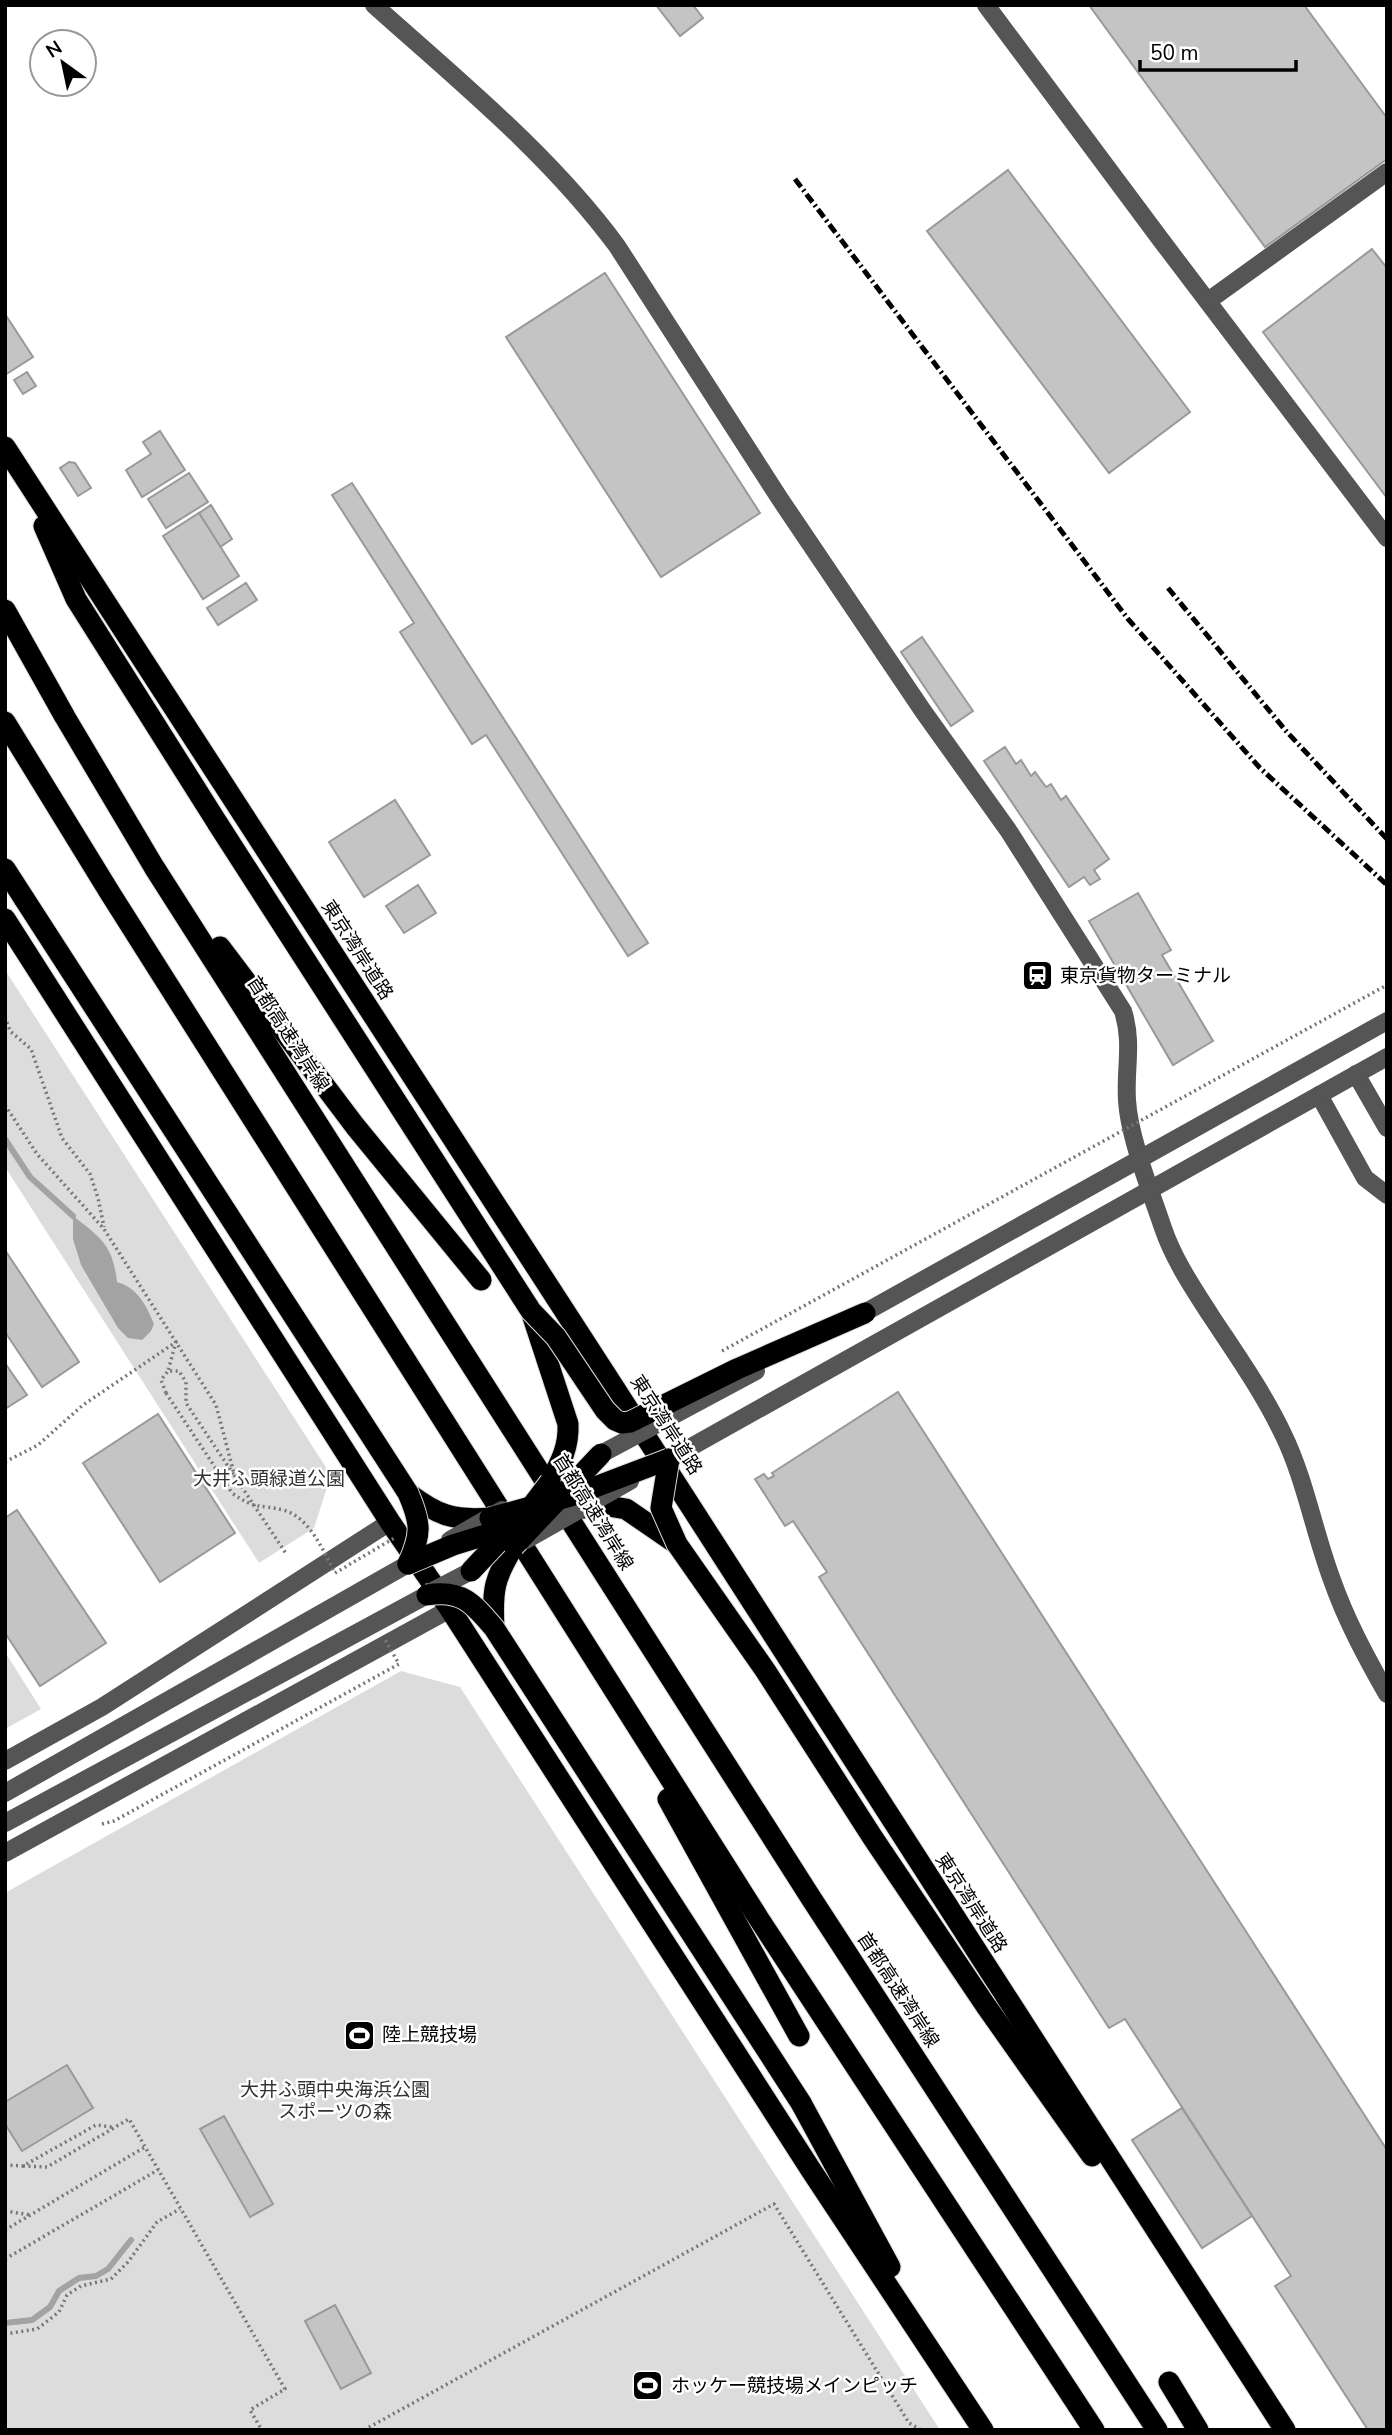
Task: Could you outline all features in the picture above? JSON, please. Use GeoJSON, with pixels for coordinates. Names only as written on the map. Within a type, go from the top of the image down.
{"type":"FeatureCollection","features":[{"type":"Feature","properties":{"kind":"highway","name":"東京湾岸道路"},"geometry":{"type":"LineString","coordinates":[[5,447],[1285,2430]]}},
{"type":"Feature","properties":{"kind":"highway"},"geometry":{"type":"LineString","coordinates":[[20,470],[76,599],[531,1311],[555,1336],[605,1410],[622,1423],[630,1422],[737,1369],[865,1313]]}},
{"type":"Feature","properties":{"kind":"highway","name":"首都高速湾岸線"},"geometry":{"type":"LineString","coordinates":[[5,610],[154,867],[811,1898],[1157,2430]]}},
{"type":"Feature","properties":{"kind":"highway"},"geometry":{"type":"LineString","coordinates":[[5,722],[760,1919],[1094,2430]]}},
{"type":"Feature","properties":{"kind":"highway"},"geometry":{"type":"LineString","coordinates":[[154,867],[177,890],[355,1126],[481,1280]]}},
{"type":"Feature","properties":{"kind":"highway"},"geometry":{"type":"LineString","coordinates":[[5,869],[408,1493],[420,1530],[408,1564]]}},
{"type":"Feature","properties":{"kind":"highway"},"geometry":{"type":"LineString","coordinates":[[5,878],[25,900]]}},
{"type":"Feature","properties":{"kind":"highway"},"geometry":{"type":"LineString","coordinates":[[5,919],[395,1528],[450,1609],[811,2170],[984,2430]]}},
{"type":"Feature","properties":{"kind":"highway"},"geometry":{"type":"LineString","coordinates":[[531,1311],[568,1424],[569,1440],[554,1491]]}},
{"type":"Feature","properties":{"kind":"highway"},"geometry":{"type":"LineString","coordinates":[[471,1571],[513,1536],[554,1491],[601,1454]]}},
{"type":"Feature","properties":{"kind":"highway"},"geometry":{"type":"LineString","coordinates":[[554,1491],[605,1485],[668,1460],[661,1508],[677,1544],[765,1670],[986,2006],[1097,2164],[1166,2245]]}},
{"type":"Feature","properties":{"kind":"highway"},"geometry":{"type":"LineString","coordinates":[[408,1493],[429,1509],[449,1517],[467,1520],[608,1506],[626,1509],[677,1544]]}},
{"type":"Feature","properties":{"kind":"highway"},"geometry":{"type":"LineString","coordinates":[[408,1564],[453,1545],[513,1536]]}},
{"type":"Feature","properties":{"kind":"highway"},"geometry":{"type":"LineString","coordinates":[[494,1628],[493,1595],[499,1570],[513,1536]]}},
{"type":"Feature","properties":{"kind":"highway"},"geometry":{"type":"LineString","coordinates":[[427,1595],[448,1592],[459,1596],[479,1610],[494,1628],[801,2103],[868,2225],[935,2356]]}},
{"type":"Feature","properties":{"kind":"highway"},"geometry":{"type":"LineString","coordinates":[[588,1649],[799,2036]]}},
{"type":"Feature","properties":{"kind":"highway"},"geometry":{"type":"LineString","coordinates":[[1169,2382],[1198,2430]]}},
{"type":"Feature","properties":{"kind":"street"},"geometry":{"type":"LineString","coordinates":[[374,5],[530,148],[605,229],[908,690],[1008,830],[1123,1011],[1130,1044],[1127,1100],[1130,1123],[1169,1244],[1188,1280],[1251,1377],[1285,1437],[1331,1579],[1345,1614],[1387,1694]]}},
{"type":"Feature","properties":{"kind":"street"},"geometry":{"type":"LineString","coordinates":[[986,5],[1387,538]]}},
{"type":"Feature","properties":{"kind":"street"},"geometry":{"type":"LineString","coordinates":[[1208,301],[1387,172]]}},
{"type":"Feature","properties":{"kind":"street"},"geometry":{"type":"LineString","coordinates":[[601,1454],[865,1313],[1387,1021]]}},
{"type":"Feature","properties":{"kind":"street"},"geometry":{"type":"LineString","coordinates":[[513,1536],[582,1508],[1387,1057]]}},
{"type":"Feature","properties":{"kind":"street"},"geometry":{"type":"LineString","coordinates":[[1356,1074],[1387,1128]]}},
{"type":"Feature","properties":{"kind":"street"},"geometry":{"type":"LineString","coordinates":[[1319,1095],[1365,1178],[1387,1195]]}},
{"type":"Feature","properties":{"kind":"street"},"geometry":{"type":"LineString","coordinates":[[12,1790],[490,1518],[554,1491]]}},
{"type":"Feature","properties":{"kind":"street"},"geometry":{"type":"LineString","coordinates":[[5,1761],[102,1707],[395,1528]]}},
{"type":"Feature","properties":{"kind":"street"},"geometry":{"type":"LineString","coordinates":[[5,1823],[471,1571]]}},
{"type":"Feature","properties":{"kind":"street"},"geometry":{"type":"LineString","coordinates":[[5,1853],[450,1609]]}},
{"type":"Feature","properties":{"kind":"path"},"geometry":{"type":"LineString","coordinates":[[722,1351],[1387,985]]}},
{"type":"Feature","properties":{"kind":"path"},"geometry":{"type":"LineString","coordinates":[[5,1017],[10,1031],[31,1049],[62,1138],[90,1174],[99,1198],[104,1229]]}},
{"type":"Feature","properties":{"kind":"path"},"geometry":{"type":"LineString","coordinates":[[5,1105],[37,1154],[104,1229],[216,1405],[236,1481]]}},
{"type":"Feature","properties":{"kind":"path"},"geometry":{"type":"LineString","coordinates":[[176,1342],[168,1371],[161,1380],[166,1392],[232,1493],[248,1505],[285,1511],[295,1516],[317,1540],[335,1573],[395,1528]]}},
{"type":"Feature","properties":{"kind":"path"},"geometry":{"type":"LineString","coordinates":[[5,1462],[38,1445],[83,1405],[176,1342]]}},
{"type":"Feature","properties":{"kind":"path"},"geometry":{"type":"LineString","coordinates":[[168,1371],[179,1371],[186,1382],[186,1403],[287,1555]]}},
{"type":"Feature","properties":{"kind":"path"},"geometry":{"type":"LineString","coordinates":[[102,1824],[114,1821],[399,1664],[384,1638]]}},
{"type":"Feature","properties":{"kind":"path"},"geometry":{"type":"LineString","coordinates":[[5,2165],[47,2167],[129,2119],[285,2389],[250,2410],[262,2430]]}},
{"type":"Feature","properties":{"kind":"path"},"geometry":{"type":"LineString","coordinates":[[23,2166],[96,2125],[114,2128]]}},
{"type":"Feature","properties":{"kind":"path"},"geometry":{"type":"LineString","coordinates":[[5,2230],[145,2147]]}},
{"type":"Feature","properties":{"kind":"path"},"geometry":{"type":"LineString","coordinates":[[5,2259],[158,2170]]}},
{"type":"Feature","properties":{"kind":"path"},"geometry":{"type":"LineString","coordinates":[[364,2430],[774,2204],[909,2423],[921,2430]]}},
{"type":"Feature","properties":{"kind":"path"},"geometry":{"type":"LineString","coordinates":[[5,2334],[37,2329],[58,2312],[67,2295],[81,2286],[111,2279],[128,2262],[157,2222],[181,2208]]}},
{"type":"Feature","properties":{"kind":"path"},"geometry":{"type":"LineString","coordinates":[[5,2211],[31,2215]]}},
{"type":"Feature","properties":{"kind":"green space","name":"大井ふ頭緑道公園"},"geometry":{"type":"Polygon","coordinates":[[[5,970],[331,1475],[314,1528],[259,1563],[5,1167],[5,970]]]}},
{"type":"Feature","properties":{"kind":"green space"},"geometry":{"type":"Polygon","coordinates":[[[5,1652],[41,1709],[5,1729],[5,1652]]]}},
{"type":"Feature","properties":{"kind":"green space","name":"大井ふ頭中央海浜公園 スポーツの森"},"geometry":{"type":"Polygon","coordinates":[[[401,1671],[460,1687],[940,2430],[5,2430],[5,1893],[401,1671]]]}},
{"type":"Feature","properties":{"kind":"shaded area"},"geometry":{"type":"Polygon","coordinates":[[[73,1216],[104,1243],[112,1259],[117,1282],[131,1288],[144,1304],[154,1324],[142,1340],[128,1338],[118,1328],[81,1265],[73,1239],[73,1216]]]}},
{"type":"Feature","properties":{"kind":"building"},"geometry":{"type":"Polygon","coordinates":[[[656,5],[693,5],[703,18],[680,36],[656,5]]]}},
{"type":"Feature","properties":{"kind":"building"},"geometry":{"type":"Polygon","coordinates":[[[1089,5],[1304,5],[1387,118],[1387,159],[1265,247],[1089,5]]]}},
{"type":"Feature","properties":{"kind":"building"},"geometry":{"type":"Polygon","coordinates":[[[1008,170],[1190,412],[1109,473],[927,231],[1008,170]]]}},
{"type":"Feature","properties":{"kind":"building"},"geometry":{"type":"Polygon","coordinates":[[[1372,249],[1387,268],[1387,498],[1263,332],[1372,249]]]}},
{"type":"Feature","properties":{"kind":"building"},"geometry":{"type":"Polygon","coordinates":[[[605,273],[760,513],[661,577],[506,337],[605,273]]]}},
{"type":"Feature","properties":{"kind":"building"},"geometry":{"type":"Polygon","coordinates":[[[5,314],[33,357],[5,375],[5,314]]]}},
{"type":"Feature","properties":{"kind":"building"},"geometry":{"type":"Polygon","coordinates":[[[27,372],[36,386],[23,394],[14,380],[27,372]]]}},
{"type":"Feature","properties":{"kind":"building"},"geometry":{"type":"Polygon","coordinates":[[[160,431],[185,470],[142,497],[126,470],[151,454],[143,442],[160,431]]]}},
{"type":"Feature","properties":{"kind":"building"},"geometry":{"type":"Polygon","coordinates":[[[69,462],[75,463],[91,488],[78,496],[60,468],[69,462]]]}},
{"type":"Feature","properties":{"kind":"building"},"geometry":{"type":"Polygon","coordinates":[[[189,473],[208,502],[166,528],[148,499],[189,473]]]}},
{"type":"Feature","properties":{"kind":"building"},"geometry":{"type":"Polygon","coordinates":[[[352,483],[648,943],[628,956],[486,735],[472,744],[400,632],[414,623],[332,495],[352,483]]]}},
{"type":"Feature","properties":{"kind":"building"},"geometry":{"type":"Polygon","coordinates":[[[211,505],[232,539],[220,547],[199,513],[211,505]]]}},
{"type":"Feature","properties":{"kind":"building"},"geometry":{"type":"Polygon","coordinates":[[[199,513],[239,576],[203,599],[163,536],[199,513]]]}},
{"type":"Feature","properties":{"kind":"building"},"geometry":{"type":"Polygon","coordinates":[[[246,583],[257,600],[218,625],[207,608],[246,583]]]}},
{"type":"Feature","properties":{"kind":"building"},"geometry":{"type":"Polygon","coordinates":[[[922,637],[973,711],[951,726],[901,652],[922,637]]]}},
{"type":"Feature","properties":{"kind":"building"},"geometry":{"type":"Polygon","coordinates":[[[1005,747],[1016,764],[1021,760],[1031,776],[1035,772],[1046,787],[1051,784],[1061,800],[1066,796],[1109,859],[1094,870],[1100,879],[1090,885],[1084,877],[1069,887],[984,761],[1005,747]]]}},
{"type":"Feature","properties":{"kind":"building"},"geometry":{"type":"Polygon","coordinates":[[[395,800],[430,855],[364,897],[329,842],[395,800]]]}},
{"type":"Feature","properties":{"kind":"building"},"geometry":{"type":"Polygon","coordinates":[[[418,885],[436,913],[404,933],[386,906],[418,885]]]}},
{"type":"Feature","properties":{"kind":"building"},"geometry":{"type":"Polygon","coordinates":[[[1138,893],[1171,950],[1162,955],[1213,1041],[1173,1065],[1089,921],[1138,893]]]}},
{"type":"Feature","properties":{"kind":"building"},"geometry":{"type":"Polygon","coordinates":[[[5,1250],[79,1362],[42,1387],[5,1332],[5,1250]]]}},
{"type":"Feature","properties":{"kind":"building"},"geometry":{"type":"Polygon","coordinates":[[[5,1363],[27,1395],[5,1409],[5,1363]]]}},
{"type":"Feature","properties":{"kind":"building"},"geometry":{"type":"Polygon","coordinates":[[[898,1392],[1387,2150],[1387,2430],[1368,2430],[1275,2286],[1291,2276],[1125,2019],[1109,2028],[819,1577],[827,1572],[793,1521],[785,1526],[755,1479],[764,1474],[768,1479],[774,1476],[772,1473],[898,1392]]]}},
{"type":"Feature","properties":{"kind":"building"},"geometry":{"type":"Polygon","coordinates":[[[158,1414],[235,1533],[160,1582],[83,1463],[158,1414]]]}},
{"type":"Feature","properties":{"kind":"building"},"geometry":{"type":"Polygon","coordinates":[[[17,1510],[106,1643],[40,1686],[5,1633],[5,1518],[17,1510]]]}},
{"type":"Feature","properties":{"kind":"building"},"geometry":{"type":"Polygon","coordinates":[[[67,2065],[93,2108],[22,2151],[5,2124],[5,2102],[67,2065]]]}},
{"type":"Feature","properties":{"kind":"building"},"geometry":{"type":"Polygon","coordinates":[[[1182,2108],[1252,2216],[1202,2248],[1132,2140],[1182,2108]]]}},
{"type":"Feature","properties":{"kind":"building"},"geometry":{"type":"Polygon","coordinates":[[[224,2116],[273,2204],[250,2217],[200,2129],[224,2116]]]}},
{"type":"Feature","properties":{"kind":"building"},"geometry":{"type":"Polygon","coordinates":[[[335,2305],[371,2373],[341,2389],[305,2321],[335,2305]]]}},
{"type":"Feature","properties":{"kind":"waterway"},"geometry":{"type":"LineString","coordinates":[[5,1139],[30,1177],[73,1216]]}},
{"type":"Feature","properties":{"kind":"waterway"},"geometry":{"type":"LineString","coordinates":[[5,2323],[32,2320],[50,2307],[59,2291],[79,2278],[96,2276],[108,2269],[131,2240]]}},
{"type":"Feature","properties":{"kind":"railway"},"geometry":{"type":"LineString","coordinates":[[795,179],[1128,619],[1260,768],[1387,885]]}},
{"type":"Feature","properties":{"kind":"railway"},"geometry":{"type":"LineString","coordinates":[[1168,588],[1286,731],[1387,839]]}},
{"type":"Feature","properties":{"kind":"place","name":"東京貨物ターミナル"},"geometry":{"type":"Point","coordinates":[1037,976]}},
{"type":"Feature","properties":{"kind":"place","name":"陸上競技場"},"geometry":{"type":"Point","coordinates":[359,2035]}},
{"type":"Feature","properties":{"kind":"place","name":"ホッケー競技場メインピッチ"},"geometry":{"type":"Point","coordinates":[648,2386]}}]}
